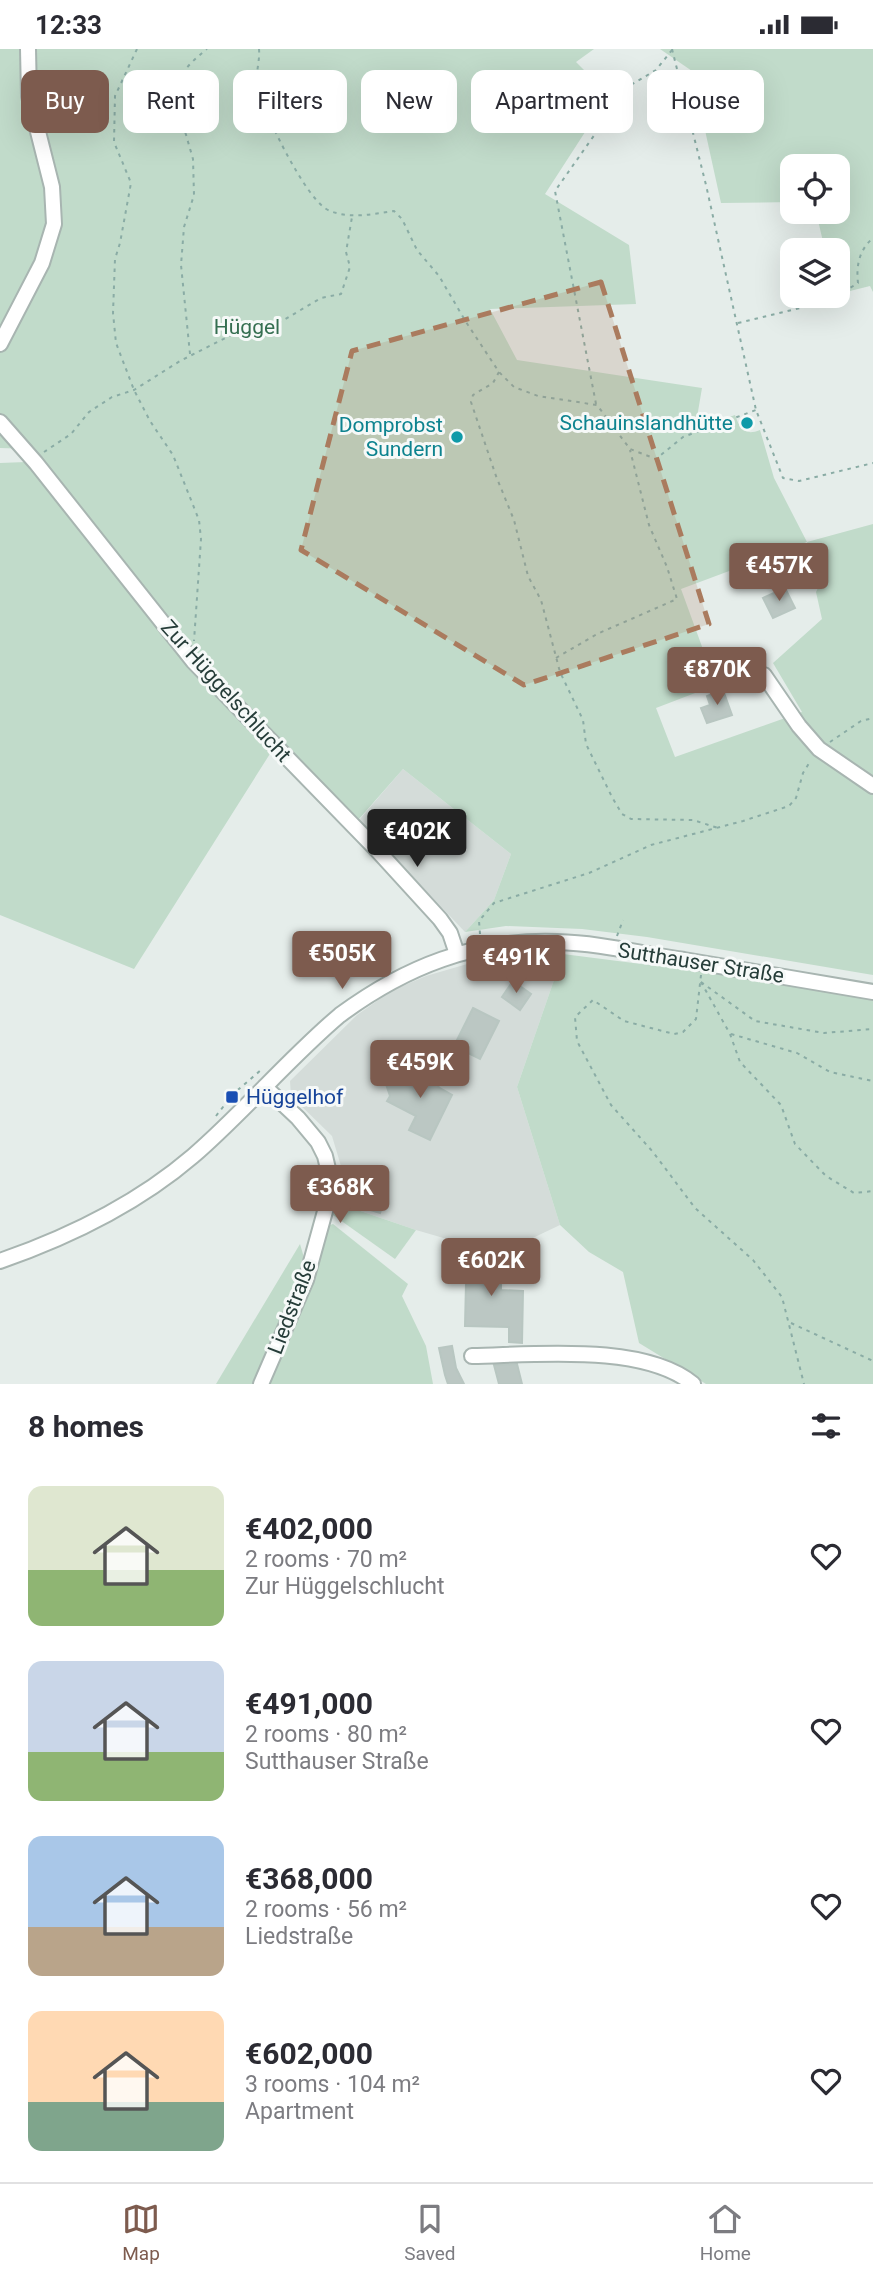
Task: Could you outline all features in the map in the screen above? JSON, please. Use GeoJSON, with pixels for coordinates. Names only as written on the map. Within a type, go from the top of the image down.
{"type":"FeatureCollection","features":[{"type":"Feature","properties":{"kind":"street"},"geometry":{"type":"LineString","coordinates":[[0,344],[42,263],[54,224],[52,187],[29,96],[28,49]]}},
{"type":"Feature","properties":{"kind":"street","name":"Zur Hüggelschlucht"},"geometry":{"type":"LineString","coordinates":[[0,422],[36,463],[193,661],[377,850],[440,919],[450,933],[457,954]]}},
{"type":"Feature","properties":{"kind":"street"},"geometry":{"type":"LineString","coordinates":[[764,675],[799,726],[819,749],[873,786]]}},
{"type":"Feature","properties":{"kind":"street","name":"Sutthauser Straße"},"geometry":{"type":"LineString","coordinates":[[0,1261],[72,1233],[139,1195],[191,1158],[325,1027],[368,995],[417,968],[457,954],[500,945],[558,942],[873,992]]}},
{"type":"Feature","properties":{"kind":"street","name":"Liedstraße"},"geometry":{"type":"LineString","coordinates":[[261,1384],[306,1280],[332,1186],[325,1156],[318,1142],[298,1118],[265,1087]]}},
{"type":"Feature","properties":{"kind":"street"},"geometry":{"type":"LineString","coordinates":[[472,1356],[608,1356],[645,1362],[667,1369],[694,1384]]}},
{"type":"Feature","properties":{"kind":"path"},"geometry":{"type":"LineString","coordinates":[[137,49],[115,96],[114,142],[131,183],[115,259],[113,313],[116,343],[134,390],[150,421],[173,455],[200,520],[193,661]]}},
{"type":"Feature","properties":{"kind":"path"},"geometry":{"type":"LineString","coordinates":[[190,356],[181,265],[184,227],[194,195],[193,159],[182,121],[172,101],[177,81],[187,66],[207,49]]}},
{"type":"Feature","properties":{"kind":"path"},"geometry":{"type":"LineString","coordinates":[[259,49],[257,80],[270,121],[294,170],[327,211],[352,216],[394,211],[402,219],[417,250],[439,276],[499,372],[514,387],[538,396],[597,405]]}},
{"type":"Feature","properties":{"kind":"path"},"geometry":{"type":"LineString","coordinates":[[673,49],[756,410],[783,478],[799,481],[873,463]]}},
{"type":"Feature","properties":{"kind":"path"},"geometry":{"type":"LineString","coordinates":[[556,658],[597,634],[677,599],[649,524],[630,449],[597,405],[555,191],[624,89],[656,69],[673,49]]}},
{"type":"Feature","properties":{"kind":"path"},"geometry":{"type":"LineString","coordinates":[[36,463],[44,451],[71,434],[89,412],[113,397],[134,390],[190,356],[245,328],[282,321],[321,298],[341,294],[350,267],[346,252],[352,216]]}},
{"type":"Feature","properties":{"kind":"path"},"geometry":{"type":"LineString","coordinates":[[737,323],[828,301],[854,287],[858,283],[856,267],[865,245],[873,238]]}},
{"type":"Feature","properties":{"kind":"path"},"geometry":{"type":"LineString","coordinates":[[499,372],[493,383],[473,395],[471,402],[514,520],[528,576],[541,600],[560,672],[583,720],[586,744],[622,814],[631,819],[693,820],[718,828]]}},
{"type":"Feature","properties":{"kind":"path"},"geometry":{"type":"LineString","coordinates":[[630,449],[656,459],[682,437],[756,410]]}},
{"type":"Feature","properties":{"kind":"path"},"geometry":{"type":"LineString","coordinates":[[480,939],[478,921],[494,903],[589,873],[651,845],[789,806],[796,798],[803,773],[819,749],[861,721],[873,717]]}},
{"type":"Feature","properties":{"kind":"path"},"geometry":{"type":"LineString","coordinates":[[616,939],[623,920]]}},
{"type":"Feature","properties":{"kind":"path"},"geometry":{"type":"LineString","coordinates":[[700,981],[755,1021],[824,1033],[873,1029]]}},
{"type":"Feature","properties":{"kind":"path"},"geometry":{"type":"LineString","coordinates":[[700,981],[730,1034],[740,1062],[781,1105],[795,1144],[826,1176],[854,1193],[873,1191]]}},
{"type":"Feature","properties":{"kind":"path"},"geometry":{"type":"LineString","coordinates":[[700,981],[696,1019],[683,1032],[674,1034],[624,1021],[593,1000],[575,1017],[577,1041],[611,1105],[653,1152],[695,1208],[753,1260],[782,1297],[804,1384]]}},
{"type":"Feature","properties":{"kind":"path"},"geometry":{"type":"LineString","coordinates":[[730,1034],[797,1053],[830,1072],[873,1081]]}},
{"type":"Feature","properties":{"kind":"path"},"geometry":{"type":"LineString","coordinates":[[212,1121],[233,1094],[254,1076]]}},
{"type":"Feature","properties":{"kind":"path"},"geometry":{"type":"LineString","coordinates":[[789,1322],[873,1361]]}},
{"type":"Feature","properties":{"kind":"highlighted area"},"geometry":{"type":"Polygon","coordinates":[[[601,282],[709,624],[524,685],[301,550],[352,351],[601,282]]]}},
{"type":"Feature","properties":{"kind":"shaded area"},"geometry":{"type":"Polygon","coordinates":[[[403,769],[511,854],[494,900],[465,932],[359,820],[403,769]]]}},
{"type":"Feature","properties":{"kind":"shaded area"},"geometry":{"type":"Polygon","coordinates":[[[523,951],[563,954],[517,1087],[560,1225],[503,1252],[493,1238],[464,1244],[337,1203],[343,1192],[343,1173],[332,1136],[291,1096],[290,1081],[357,1015],[391,991],[426,976],[523,951]]]}},
{"type":"Feature","properties":{"kind":"green space","name":"Hüggel"},"geometry":{"type":"Polygon","coordinates":[[[0,49],[594,49],[576,62],[584,70],[471,70],[471,133],[584,133],[545,194],[629,245],[636,304],[490,309],[517,360],[702,388],[695,429],[735,415],[747,432],[760,430],[774,478],[807,542],[873,524],[873,975],[647,937],[582,929],[506,926],[465,932],[494,900],[511,854],[403,769],[359,819],[205,664],[33,449],[0,448],[0,49]],[[807,542],[681,589],[716,685],[656,708],[675,757],[802,712],[773,663],[822,619],[816,592],[820,584],[807,542]]]}},
{"type":"Feature","properties":{"kind":"green space"},"geometry":{"type":"Polygon","coordinates":[[[660,49],[873,49],[873,292],[870,286],[850,291],[850,238],[822,238],[819,224],[850,224],[850,154],[780,154],[780,202],[721,203],[706,133],[764,133],[764,70],[691,70],[660,49]]]}},
{"type":"Feature","properties":{"kind":"green space"},"geometry":{"type":"Polygon","coordinates":[[[26,462],[183,659],[273,749],[134,969],[0,915],[0,463],[26,462]]]}},
{"type":"Feature","properties":{"kind":"green space"},"geometry":{"type":"Polygon","coordinates":[[[563,954],[743,977],[873,999],[873,1384],[706,1384],[639,1343],[623,1272],[589,1252],[560,1225],[517,1087],[563,954]]]}},
{"type":"Feature","properties":{"kind":"green space"},"geometry":{"type":"Polygon","coordinates":[[[337,1203],[416,1230],[395,1259],[333,1215],[337,1203]]]}},
{"type":"Feature","properties":{"kind":"green space"},"geometry":{"type":"Polygon","coordinates":[[[333,1224],[408,1284],[402,1296],[426,1346],[433,1384],[216,1384],[300,1244],[310,1278],[327,1226],[333,1224]]]}},
{"type":"Feature","properties":{"kind":"building"},"geometry":{"type":"Polygon","coordinates":[[[785,588],[795,608],[773,618],[763,598],[785,588]]]}},
{"type":"Feature","properties":{"kind":"building"},"geometry":{"type":"Polygon","coordinates":[[[723,690],[732,715],[707,723],[701,708],[710,705],[707,696],[723,690]]]}},
{"type":"Feature","properties":{"kind":"building"},"geometry":{"type":"Polygon","coordinates":[[[513,981],[531,994],[520,1010],[502,997],[513,981]]]}},
{"type":"Feature","properties":{"kind":"building"},"geometry":{"type":"Polygon","coordinates":[[[473,1008],[499,1021],[480,1059],[454,1046],[473,1008]]]}},
{"type":"Feature","properties":{"kind":"building"},"geometry":{"type":"Polygon","coordinates":[[[419,1069],[442,1080],[438,1087],[452,1095],[430,1140],[409,1130],[416,1116],[387,1101],[390,1096],[385,1081],[399,1076],[401,1071],[414,1078],[419,1069]]]}},
{"type":"Feature","properties":{"kind":"building"},"geometry":{"type":"Polygon","coordinates":[[[356,1182],[387,1193],[380,1213],[349,1203],[356,1182]]]}},
{"type":"Feature","properties":{"kind":"building"},"geometry":{"type":"Polygon","coordinates":[[[460,1258],[501,1259],[501,1290],[523,1291],[522,1343],[509,1342],[509,1327],[465,1326],[466,1283],[459,1283],[460,1258]]]}},
{"type":"Feature","properties":{"kind":"building"},"geometry":{"type":"Polygon","coordinates":[[[452,1346],[456,1368],[464,1384],[448,1384],[445,1375],[439,1348],[452,1346]]]}},
{"type":"Feature","properties":{"kind":"building"},"geometry":{"type":"Polygon","coordinates":[[[517,1364],[522,1384],[499,1384],[494,1365],[517,1364]]]}},
{"type":"Feature","properties":{"kind":"place","name":"Schauinslandhütte"},"geometry":{"type":"Point","coordinates":[747,423]}},
{"type":"Feature","properties":{"kind":"place","name":"Domprobst Sundern"},"geometry":{"type":"Point","coordinates":[457,437]}},
{"type":"Feature","properties":{"kind":"place","name":"Hüggelhof"},"geometry":{"type":"Point","coordinates":[232,1097]}}]}
